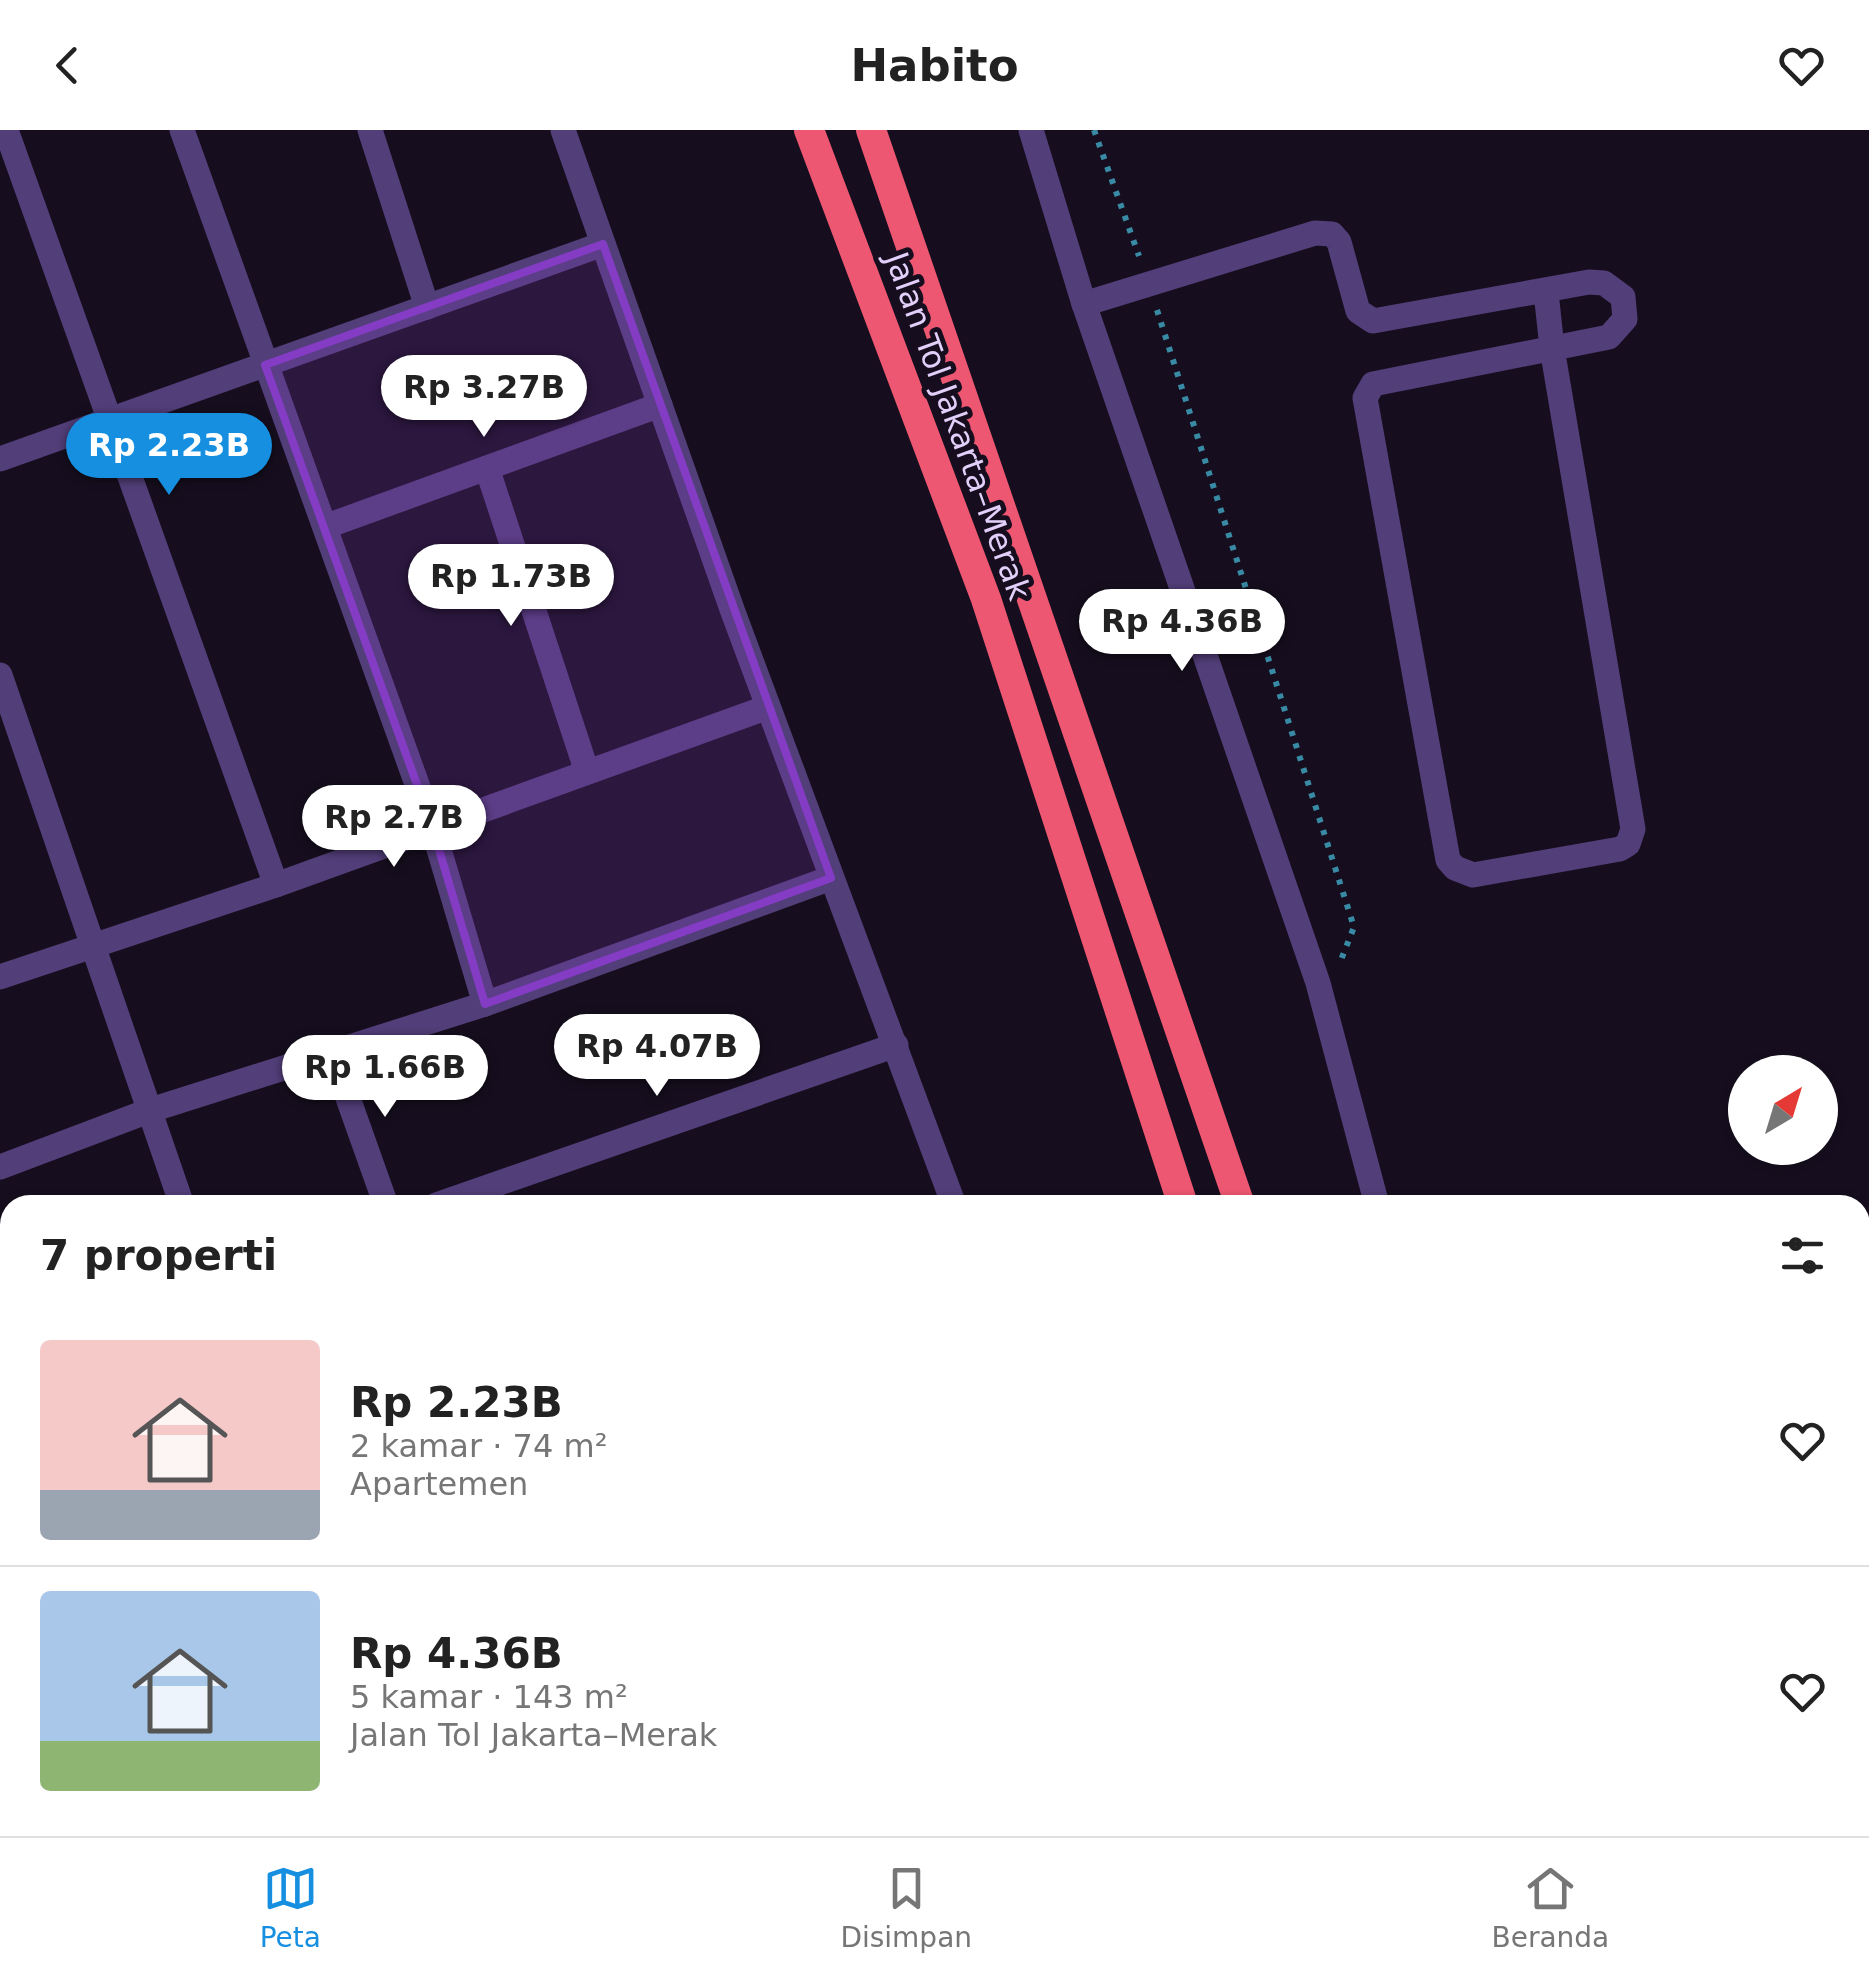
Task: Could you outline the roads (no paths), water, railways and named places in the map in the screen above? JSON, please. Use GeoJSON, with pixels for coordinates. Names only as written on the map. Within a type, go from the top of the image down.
{"type":"FeatureCollection","features":[{"type":"Feature","properties":{"kind":"highway","name":"Jalan Tol Jakarta–Merak"},"geometry":{"type":"LineString","coordinates":[[810,130],[986,598],[1180,1195]]}},
{"type":"Feature","properties":{"kind":"highway","name":"Jalan Tol Jakarta–Merak"},"geometry":{"type":"LineString","coordinates":[[872,130],[1237,1195]]}},
{"type":"Feature","properties":{"kind":"street"},"geometry":{"type":"LineString","coordinates":[[6,130],[276,885]]}},
{"type":"Feature","properties":{"kind":"street"},"geometry":{"type":"LineString","coordinates":[[182,130],[432,826],[485,1004]]}},
{"type":"Feature","properties":{"kind":"street"},"geometry":{"type":"LineString","coordinates":[[370,130],[427,307]]}},
{"type":"Feature","properties":{"kind":"street"},"geometry":{"type":"LineString","coordinates":[[562,130],[768,707],[896,1045],[944,1195]]}},
{"type":"Feature","properties":{"kind":"street"},"geometry":{"type":"LineString","coordinates":[[1031,130],[1084,304],[1318,983],[1375,1195]]}},
{"type":"Feature","properties":{"kind":"street"},"geometry":{"type":"LineString","coordinates":[[1084,304],[1306,234],[1332,234],[1340,242],[1358,311],[1372,321],[1598,281],[1618,290],[1626,308],[1625,319],[1614,334],[1552,348],[1373,384],[1364,398],[1448,860],[1454,868],[1473,875],[1620,848],[1628,844],[1634,829],[1552,348],[1546,292]]}},
{"type":"Feature","properties":{"kind":"street"},"geometry":{"type":"LineString","coordinates":[[0,459],[603,244]]}},
{"type":"Feature","properties":{"kind":"street"},"geometry":{"type":"LineString","coordinates":[[326,526],[660,405]]}},
{"type":"Feature","properties":{"kind":"street"},"geometry":{"type":"LineString","coordinates":[[487,468],[587,772]]}},
{"type":"Feature","properties":{"kind":"street"},"geometry":{"type":"LineString","coordinates":[[0,674],[179,1195]]}},
{"type":"Feature","properties":{"kind":"street"},"geometry":{"type":"LineString","coordinates":[[0,977],[276,885],[768,707]]}},
{"type":"Feature","properties":{"kind":"street"},"geometry":{"type":"LineString","coordinates":[[0,1168],[151,1110],[485,1004],[831,878]]}},
{"type":"Feature","properties":{"kind":"street"},"geometry":{"type":"LineString","coordinates":[[465,1195],[896,1045]]}},
{"type":"Feature","properties":{"kind":"street"},"geometry":{"type":"LineString","coordinates":[[332,1053],[382,1195]]}}]}
